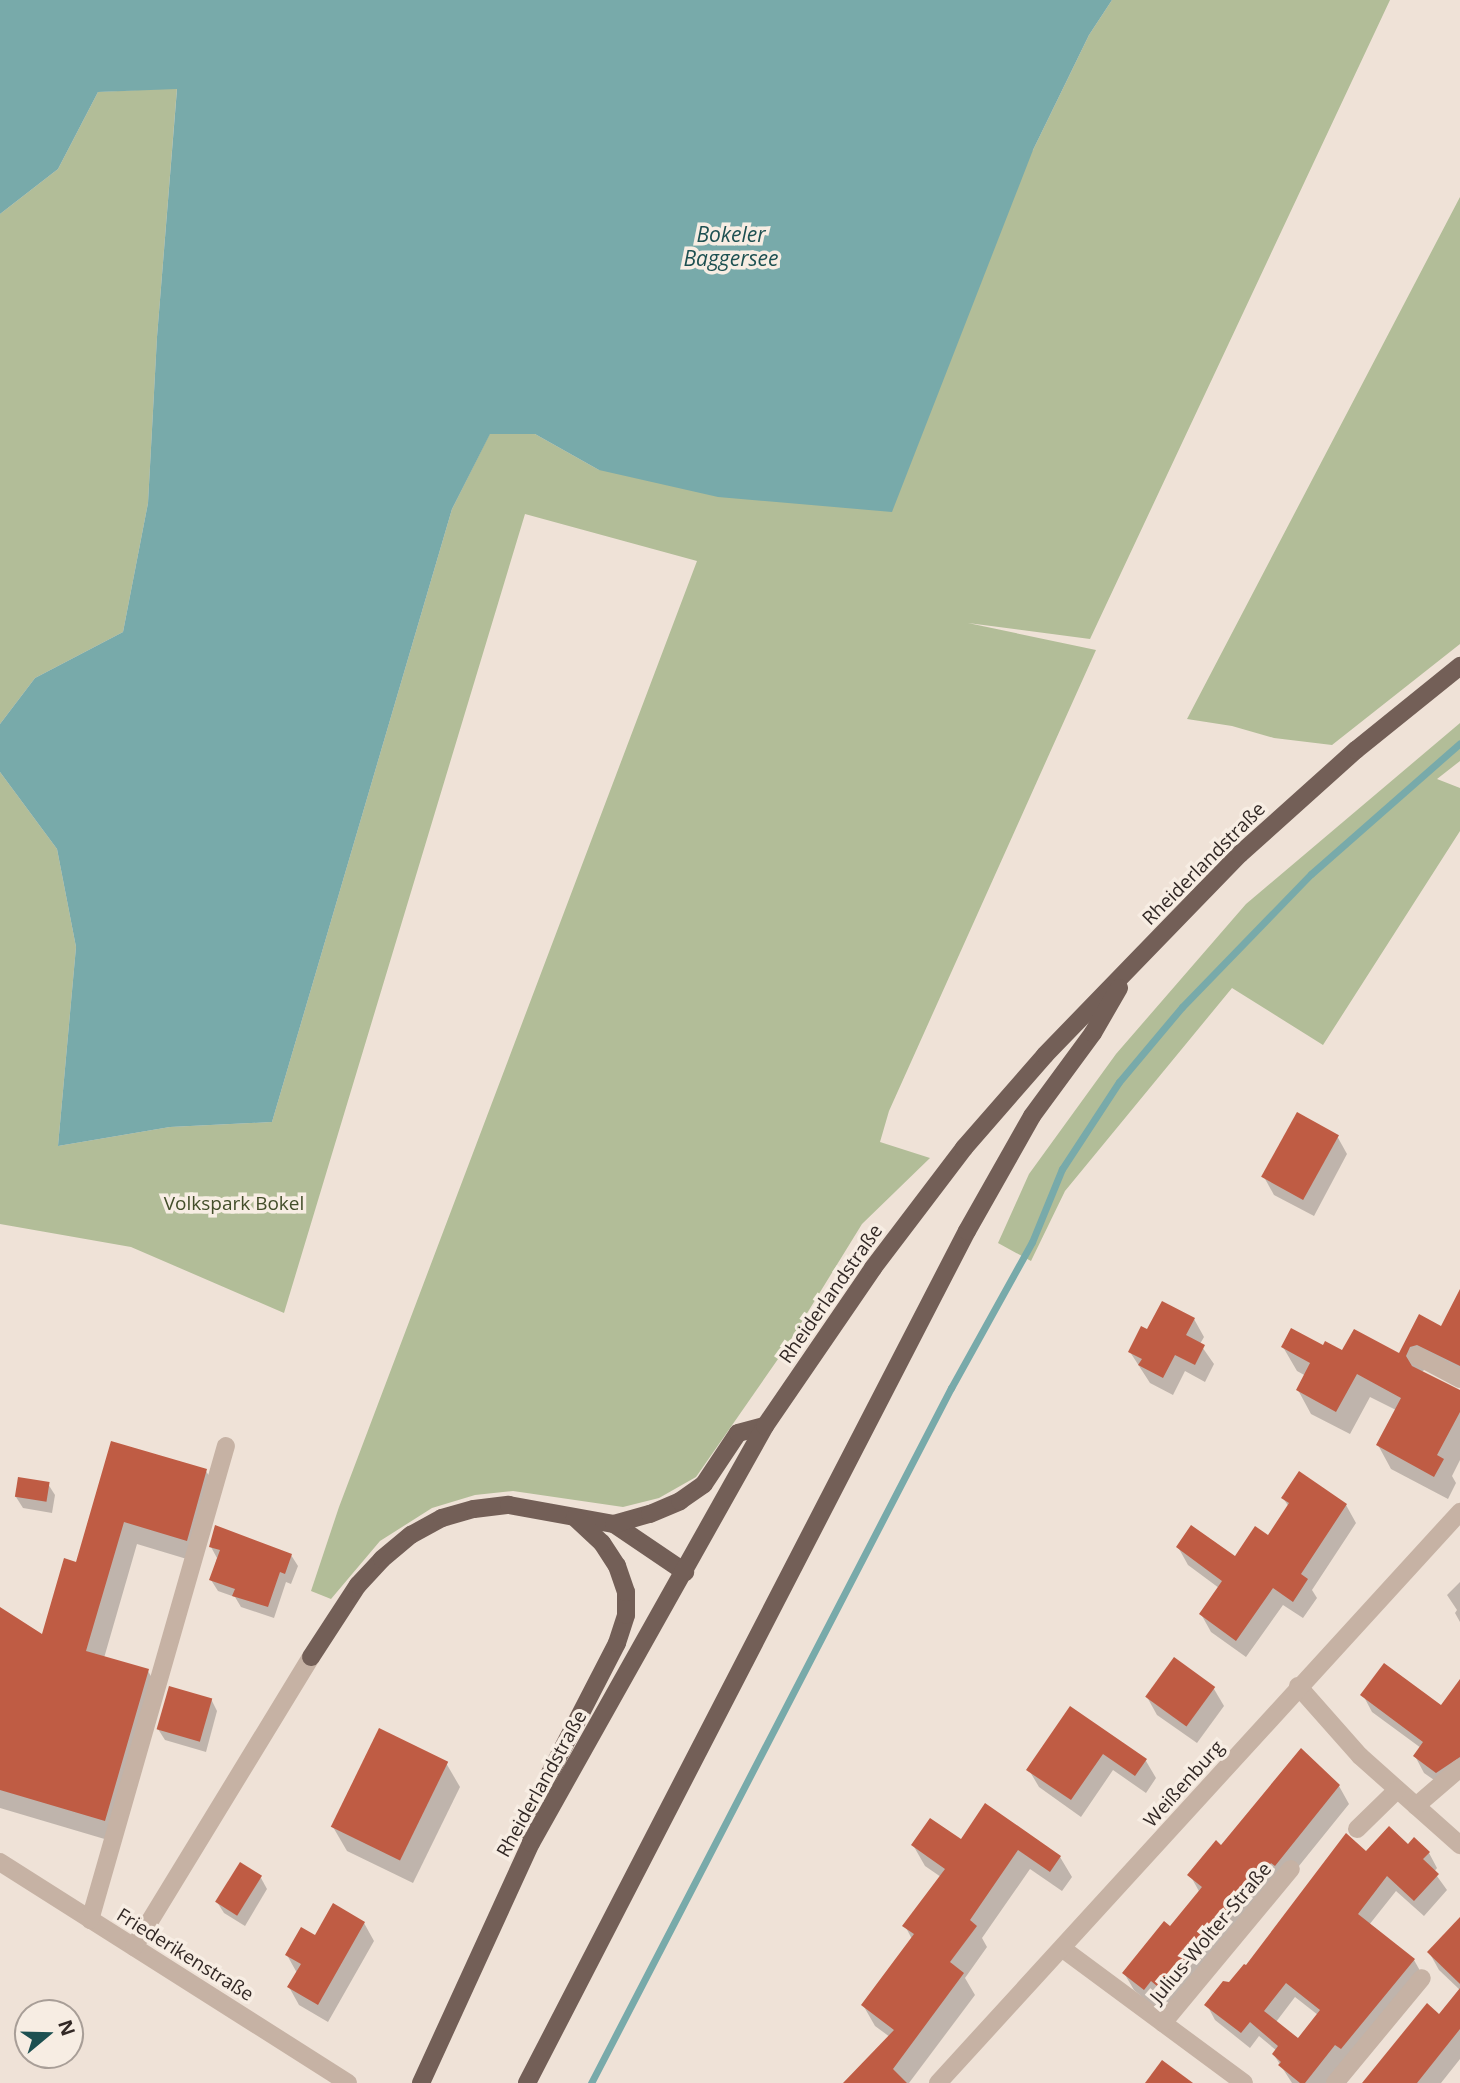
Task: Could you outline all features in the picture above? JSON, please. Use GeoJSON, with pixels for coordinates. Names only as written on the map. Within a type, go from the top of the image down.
{"type":"FeatureCollection","features":[{"type":"Feature","properties":{"kind":"main road","name":"Rheiderlandstraße"},"geometry":{"type":"LineString","coordinates":[[424,2077],[531,1843],[765,1426],[873,1268],[964,1148],[1045,1055],[1240,854],[1356,750],[1460,666]]}},
{"type":"Feature","properties":{"kind":"main road"},"geometry":{"type":"LineString","coordinates":[[527,2083],[967,1231],[1032,1116],[1093,1033],[1130,968]]}},
{"type":"Feature","properties":{"kind":"main road"},"geometry":{"type":"LineString","coordinates":[[311,1657],[358,1585],[382,1559],[421,1529],[453,1515],[509,1505],[549,1510],[575,1518],[614,1524],[650,1514],[680,1501],[704,1484],[738,1433],[765,1426]]}},
{"type":"Feature","properties":{"kind":"main road"},"geometry":{"type":"LineString","coordinates":[[531,1843],[534,1804],[617,1643],[626,1615],[626,1592],[617,1566],[602,1543],[575,1518]]}},
{"type":"Feature","properties":{"kind":"main road"},"geometry":{"type":"LineString","coordinates":[[614,1524],[685,1572]]}},
{"type":"Feature","properties":{"kind":"street"},"geometry":{"type":"LineString","coordinates":[[1417,1356],[1460,1379]]}},
{"type":"Feature","properties":{"kind":"street"},"geometry":{"type":"LineString","coordinates":[[90,1920],[226,1446]]}},
{"type":"Feature","properties":{"kind":"street","name":"Weißenburg"},"geometry":{"type":"LineString","coordinates":[[938,2083],[1063,1949],[1298,1686],[1460,1512]]}},
{"type":"Feature","properties":{"kind":"street"},"geometry":{"type":"LineString","coordinates":[[134,1947],[311,1657]]}},
{"type":"Feature","properties":{"kind":"street"},"geometry":{"type":"LineString","coordinates":[[1298,1686],[1360,1756],[1460,1845]]}},
{"type":"Feature","properties":{"kind":"street"},"geometry":{"type":"LineString","coordinates":[[1416,1806],[1460,1768]]}},
{"type":"Feature","properties":{"kind":"street"},"geometry":{"type":"LineString","coordinates":[[1357,1829],[1397,1790]]}},
{"type":"Feature","properties":{"kind":"street","name":"Friederikenstraße"},"geometry":{"type":"LineString","coordinates":[[0,1862],[348,2083]]}},
{"type":"Feature","properties":{"kind":"street","name":"Julius-Wolter-Straße"},"geometry":{"type":"LineString","coordinates":[[1163,2023],[1291,1870]]}},
{"type":"Feature","properties":{"kind":"street","name":"Julius-Wolter-Straße"},"geometry":{"type":"LineString","coordinates":[[1063,1949],[1244,2083]]}},
{"type":"Feature","properties":{"kind":"street"},"geometry":{"type":"LineString","coordinates":[[1335,2083],[1422,1978]]}},
{"type":"Feature","properties":{"kind":"green space","name":"Volkspark Bokel"},"geometry":{"type":"Polygon","coordinates":[[[1112,0],[1390,0],[1090,639],[968,623],[1096,650],[889,1111],[880,1142],[930,1158],[862,1224],[785,1349],[696,1477],[659,1498],[623,1507],[513,1491],[475,1495],[432,1508],[380,1541],[331,1599],[311,1591],[339,1507],[697,561],[525,514],[284,1313],[131,1247],[0,1224],[0,772],[57,849],[76,947],[58,1146],[170,1127],[272,1122],[452,509],[490,433],[535,434],[599,470],[1033,150],[1089,35],[1112,0]]]}},
{"type":"Feature","properties":{"kind":"green space"},"geometry":{"type":"Polygon","coordinates":[[[177,88],[157,337],[148,503],[123,632],[35,678],[0,724],[0,214],[58,169],[98,92],[177,88]]]}},
{"type":"Feature","properties":{"kind":"green space"},"geometry":{"type":"Polygon","coordinates":[[[1460,197],[1460,644],[1332,745],[1274,738],[1232,726],[1187,719],[1460,197]]]}},
{"type":"Feature","properties":{"kind":"green space"},"geometry":{"type":"Polygon","coordinates":[[[1460,723],[1460,761],[1437,779],[1460,788],[1460,831],[1323,1045],[1232,988],[1065,1191],[1031,1261],[998,1243],[1029,1174],[1116,1054],[1246,904],[1460,723]]]}},
{"type":"Feature","properties":{"kind":"water","name":"Bokeler Baggersee"},"geometry":{"type":"Polygon","coordinates":[[[0,0],[1112,0],[1089,35],[1033,150],[892,512],[718,497],[599,470],[535,434],[490,434],[452,509],[272,1122],[170,1127],[58,1146],[76,947],[57,849],[0,772],[0,724],[35,678],[123,632],[148,503],[157,337],[177,89],[98,92],[58,169],[0,214],[0,0]]]}},
{"type":"Feature","properties":{"kind":"building"},"geometry":{"type":"Polygon","coordinates":[[[1297,1112],[1339,1135],[1303,1200],[1261,1177],[1297,1112]]]}},
{"type":"Feature","properties":{"kind":"building"},"geometry":{"type":"Polygon","coordinates":[[[1460,1289],[1460,1366],[1417,1345],[1410,1347],[1406,1356],[1412,1366],[1460,1390],[1460,1412],[1437,1455],[1444,1459],[1434,1477],[1376,1445],[1401,1398],[1357,1374],[1336,1412],[1296,1390],[1310,1363],[1281,1347],[1291,1328],[1323,1345],[1325,1341],[1342,1350],[1354,1329],[1399,1353],[1419,1314],[1441,1326],[1460,1289]]]}},
{"type":"Feature","properties":{"kind":"building"},"geometry":{"type":"Polygon","coordinates":[[[1162,1301],[1195,1318],[1186,1335],[1205,1345],[1195,1365],[1175,1355],[1163,1378],[1138,1365],[1142,1359],[1128,1352],[1141,1326],[1147,1329],[1162,1301]]]}},
{"type":"Feature","properties":{"kind":"building"},"geometry":{"type":"Polygon","coordinates":[[[111,1441],[207,1469],[187,1541],[124,1522],[86,1651],[149,1669],[105,1821],[0,1790],[0,1607],[42,1634],[64,1558],[76,1562],[111,1441]]]}},
{"type":"Feature","properties":{"kind":"building"},"geometry":{"type":"Polygon","coordinates":[[[1299,1471],[1347,1504],[1301,1574],[1308,1579],[1293,1602],[1273,1588],[1236,1641],[1199,1614],[1222,1581],[1176,1547],[1191,1525],[1235,1556],[1255,1526],[1268,1535],[1289,1503],[1281,1498],[1299,1471]]]}},
{"type":"Feature","properties":{"kind":"building"},"geometry":{"type":"Polygon","coordinates":[[[18,1477],[50,1482],[46,1502],[15,1497],[18,1477]]]}},
{"type":"Feature","properties":{"kind":"building"},"geometry":{"type":"Polygon","coordinates":[[[215,1525],[292,1554],[285,1574],[280,1572],[268,1607],[232,1596],[235,1589],[209,1580],[220,1550],[209,1547],[215,1525]]]}},
{"type":"Feature","properties":{"kind":"building"},"geometry":{"type":"Polygon","coordinates":[[[1174,1657],[1215,1687],[1186,1727],[1145,1697],[1174,1657]]]}},
{"type":"Feature","properties":{"kind":"building"},"geometry":{"type":"Polygon","coordinates":[[[1384,1663],[1441,1705],[1460,1679],[1460,1757],[1436,1773],[1413,1756],[1423,1742],[1360,1695],[1384,1663]]]}},
{"type":"Feature","properties":{"kind":"building"},"geometry":{"type":"Polygon","coordinates":[[[169,1686],[212,1698],[200,1742],[157,1729],[169,1686]]]}},
{"type":"Feature","properties":{"kind":"building"},"geometry":{"type":"Polygon","coordinates":[[[1070,1706],[1147,1759],[1135,1776],[1103,1754],[1071,1800],[1026,1770],[1070,1706]]]}},
{"type":"Feature","properties":{"kind":"building"},"geometry":{"type":"Polygon","coordinates":[[[379,1728],[448,1762],[400,1861],[331,1827],[379,1728]]]}},
{"type":"Feature","properties":{"kind":"building"},"geometry":{"type":"Polygon","coordinates":[[[1301,1748],[1340,1785],[1275,1866],[1271,1863],[1217,1935],[1213,1931],[1164,1992],[1151,1981],[1144,1990],[1122,1973],[1164,1921],[1170,1926],[1202,1887],[1187,1875],[1216,1840],[1221,1845],[1301,1748]]]}},
{"type":"Feature","properties":{"kind":"building"},"geometry":{"type":"Polygon","coordinates":[[[985,1803],[1061,1856],[1050,1872],[1018,1850],[970,1920],[977,1926],[950,1962],[964,1973],[893,2069],[907,2083],[843,2083],[894,2030],[861,2005],[914,1934],[902,1926],[945,1869],[911,1845],[930,1818],[961,1839],[985,1803]]]}},
{"type":"Feature","properties":{"kind":"building"},"geometry":{"type":"Polygon","coordinates":[[[1389,1826],[1408,1844],[1414,1837],[1430,1852],[1423,1859],[1439,1874],[1414,1901],[1387,1876],[1358,1914],[1415,1959],[1341,2049],[1335,2045],[1305,2083],[1300,2083],[1278,2065],[1281,2062],[1272,2054],[1278,2046],[1250,2022],[1241,2033],[1204,2005],[1223,1981],[1229,1982],[1244,1964],[1246,1965],[1346,1833],[1366,1851],[1389,1826]],[[1286,1983],[1264,2011],[1298,2038],[1320,2010],[1286,1983]]]}},
{"type":"Feature","properties":{"kind":"building"},"geometry":{"type":"Polygon","coordinates":[[[240,1862],[262,1876],[237,1916],[215,1902],[240,1862]]]}},
{"type":"Feature","properties":{"kind":"building"},"geometry":{"type":"Polygon","coordinates":[[[333,1903],[365,1922],[318,2005],[287,1987],[301,1964],[285,1955],[301,1927],[315,1935],[333,1903]]]}},
{"type":"Feature","properties":{"kind":"building"},"geometry":{"type":"Polygon","coordinates":[[[1460,1917],[1460,1984],[1427,1952],[1460,1917]]]}},
{"type":"Feature","properties":{"kind":"building"},"geometry":{"type":"Polygon","coordinates":[[[1460,1988],[1460,2029],[1417,2083],[1362,2083],[1427,2003],[1439,2014],[1460,1988]]]}},
{"type":"Feature","properties":{"kind":"building"},"geometry":{"type":"Polygon","coordinates":[[[1162,2060],[1193,2083],[1145,2083],[1162,2060]]]}},
{"type":"Feature","properties":{"kind":"waterway"},"geometry":{"type":"LineString","coordinates":[[591,2083],[951,1388],[1032,1242],[1062,1169],[1119,1082],[1182,1007],[1311,874],[1460,743]]}}]}
